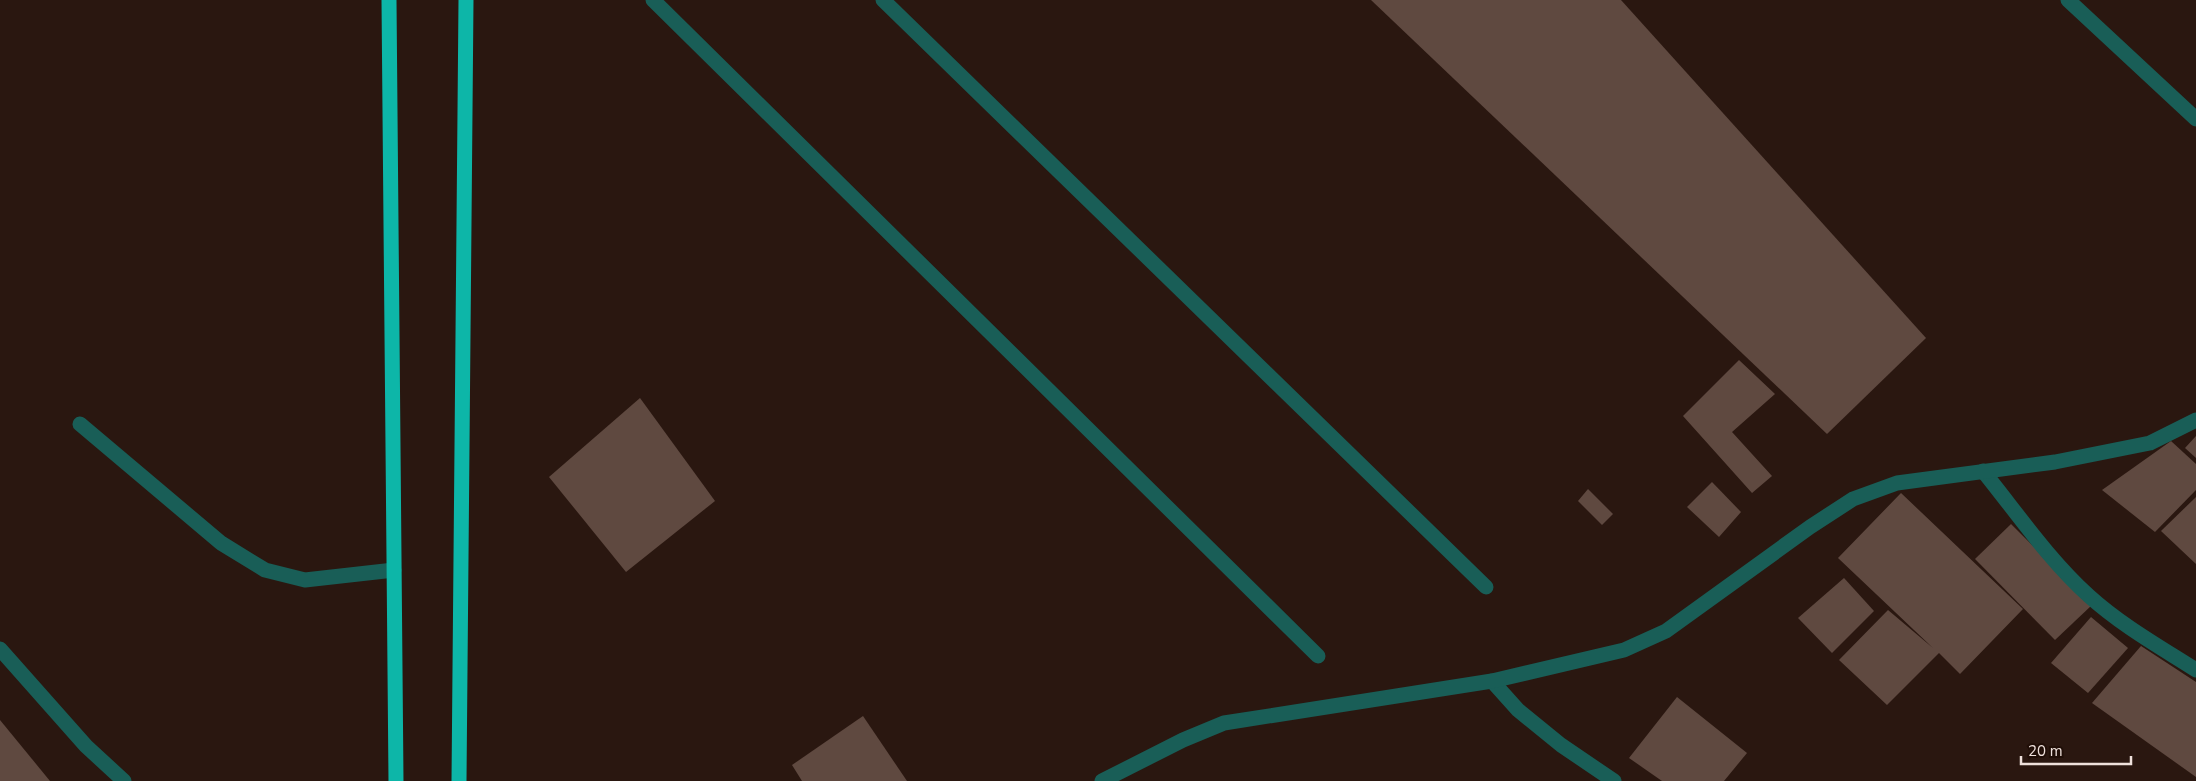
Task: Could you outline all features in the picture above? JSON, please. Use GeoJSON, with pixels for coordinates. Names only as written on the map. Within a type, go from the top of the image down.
{"type":"FeatureCollection","features":[{"type":"Feature","properties":{"kind":"highway"},"geometry":{"type":"LineString","coordinates":[[389,0],[396,781]]}},
{"type":"Feature","properties":{"kind":"highway"},"geometry":{"type":"LineString","coordinates":[[458,781],[466,0]]}},
{"type":"Feature","properties":{"kind":"street"},"geometry":{"type":"LineString","coordinates":[[653,0],[1318,656]]}},
{"type":"Feature","properties":{"kind":"street"},"geometry":{"type":"LineString","coordinates":[[883,0],[1486,587]]}},
{"type":"Feature","properties":{"kind":"street"},"geometry":{"type":"LineString","coordinates":[[2068,0],[2196,119]]}},
{"type":"Feature","properties":{"kind":"street"},"geometry":{"type":"LineString","coordinates":[[1102,781],[1183,740],[1224,723],[1492,681],[1624,650],[1666,632],[1810,527],[1853,499],[1897,483],[2056,462],[2150,443],[2196,420]]}},
{"type":"Feature","properties":{"kind":"street"},"geometry":{"type":"LineString","coordinates":[[80,424],[220,543],[265,570],[306,580],[394,570]]}},
{"type":"Feature","properties":{"kind":"street"},"geometry":{"type":"LineString","coordinates":[[1983,471],[2058,563],[2088,596],[2114,618],[2196,670]]}},
{"type":"Feature","properties":{"kind":"street"},"geometry":{"type":"LineString","coordinates":[[0,649],[86,746],[124,781]]}},
{"type":"Feature","properties":{"kind":"street"},"geometry":{"type":"LineString","coordinates":[[1492,681],[1518,710],[1561,745],[1614,781]]}},
{"type":"Feature","properties":{"kind":"building"},"geometry":{"type":"Polygon","coordinates":[[[1371,0],[1621,0],[1926,338],[1827,434],[1371,0]]]}},
{"type":"Feature","properties":{"kind":"building"},"geometry":{"type":"Polygon","coordinates":[[[1739,360],[1775,394],[1732,432],[1772,476],[1752,493],[1683,416],[1739,360]]]}},
{"type":"Feature","properties":{"kind":"building"},"geometry":{"type":"Polygon","coordinates":[[[640,398],[715,501],[626,572],[549,477],[640,398]]]}},
{"type":"Feature","properties":{"kind":"building"},"geometry":{"type":"Polygon","coordinates":[[[2196,436],[2196,458],[2185,448],[2196,436]]]}},
{"type":"Feature","properties":{"kind":"building"},"geometry":{"type":"Polygon","coordinates":[[[2171,441],[2196,464],[2196,490],[2155,532],[2102,490],[2171,441]]]}},
{"type":"Feature","properties":{"kind":"building"},"geometry":{"type":"Polygon","coordinates":[[[1712,482],[1741,512],[1719,537],[1687,507],[1712,482]]]}},
{"type":"Feature","properties":{"kind":"building"},"geometry":{"type":"Polygon","coordinates":[[[1588,489],[1613,514],[1602,525],[1578,501],[1588,489]]]}},
{"type":"Feature","properties":{"kind":"building"},"geometry":{"type":"Polygon","coordinates":[[[1901,493],[2023,609],[1960,674],[1939,653],[1887,705],[1839,660],[1888,610],[1933,648],[1838,558],[1901,493]]]}},
{"type":"Feature","properties":{"kind":"building"},"geometry":{"type":"Polygon","coordinates":[[[2196,497],[2196,564],[2161,531],[2196,497]]]}},
{"type":"Feature","properties":{"kind":"building"},"geometry":{"type":"Polygon","coordinates":[[[2011,524],[2092,605],[2055,640],[1975,559],[2011,524]]]}},
{"type":"Feature","properties":{"kind":"building"},"geometry":{"type":"Polygon","coordinates":[[[1844,578],[1874,611],[1832,653],[1798,618],[1844,578]]]}},
{"type":"Feature","properties":{"kind":"building"},"geometry":{"type":"Polygon","coordinates":[[[2091,617],[2128,648],[2088,693],[2051,663],[2091,617]]]}},
{"type":"Feature","properties":{"kind":"building"},"geometry":{"type":"Polygon","coordinates":[[[2141,646],[2196,682],[2196,777],[2092,703],[2141,646]]]}},
{"type":"Feature","properties":{"kind":"building"},"geometry":{"type":"Polygon","coordinates":[[[1677,697],[1747,753],[1724,781],[1662,781],[1629,758],[1677,697]]]}},
{"type":"Feature","properties":{"kind":"building"},"geometry":{"type":"Polygon","coordinates":[[[863,716],[907,781],[802,781],[792,765],[863,716]]]}},
{"type":"Feature","properties":{"kind":"building"},"geometry":{"type":"Polygon","coordinates":[[[0,720],[50,781],[0,781],[0,720]]]}}]}
